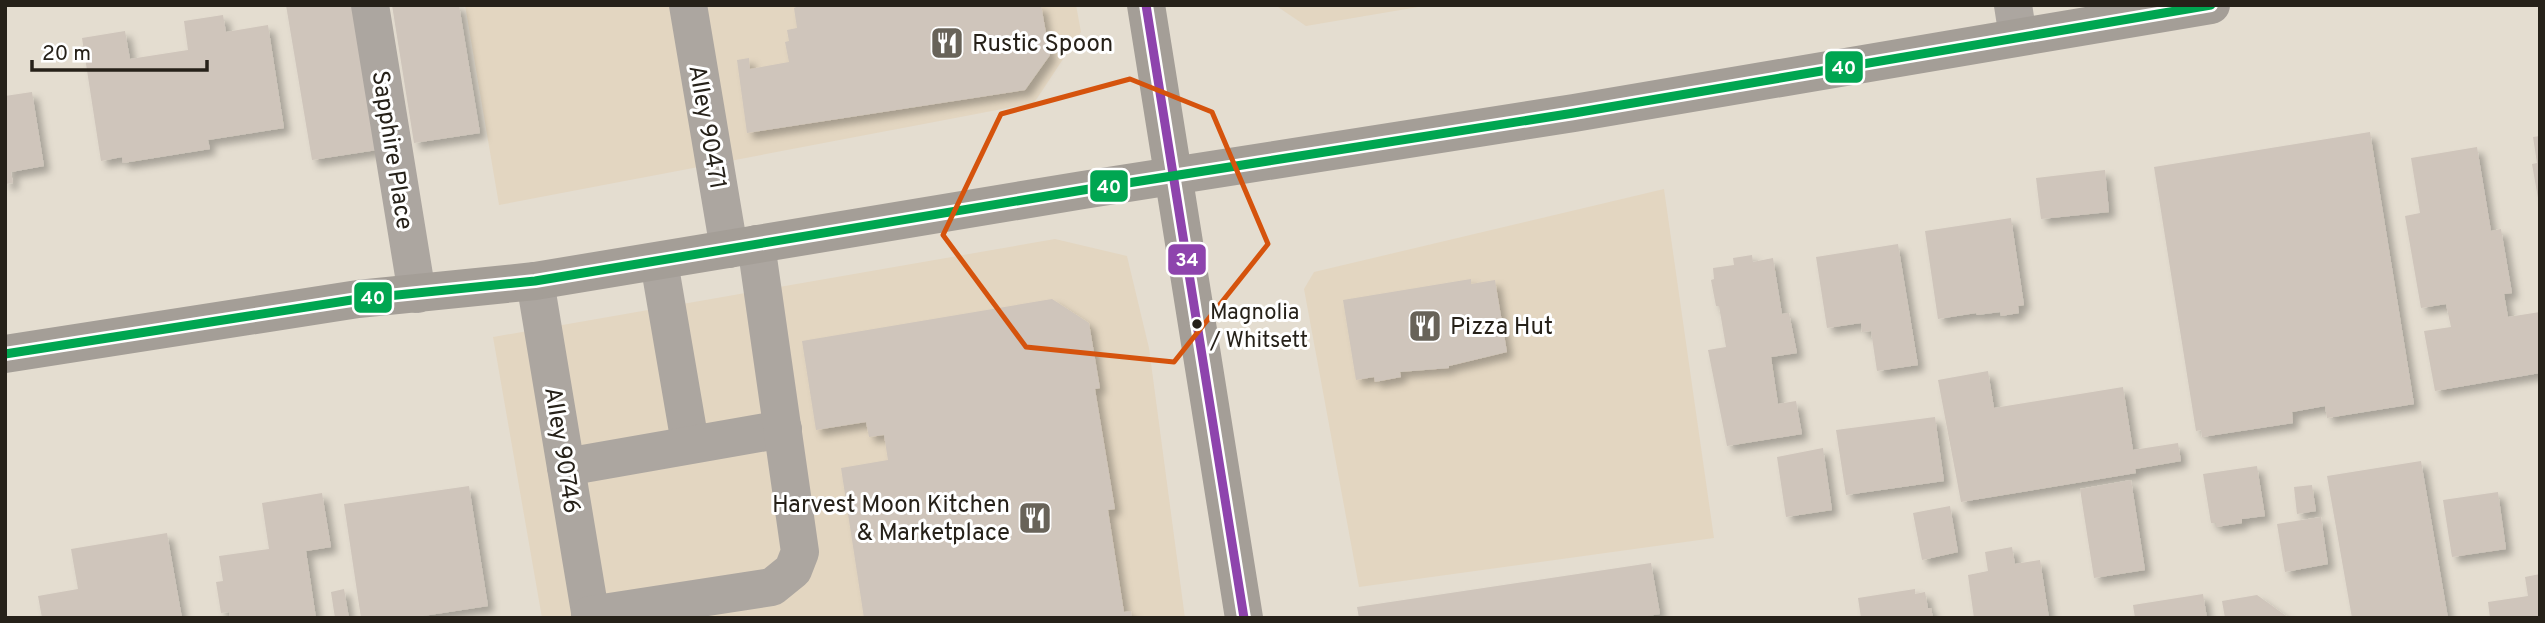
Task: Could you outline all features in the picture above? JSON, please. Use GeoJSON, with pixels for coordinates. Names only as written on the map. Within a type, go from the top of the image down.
{"type":"FeatureCollection","features":[{"type":"Feature","properties":{"kind":"main road"},"geometry":{"type":"LineString","coordinates":[[1146,5],[1244,618]]}},
{"type":"Feature","properties":{"kind":"main road"},"geometry":{"type":"LineString","coordinates":[[5,354],[358,299],[536,281],[1574,113],[2015,21],[2211,5]]}},
{"type":"Feature","properties":{"kind":"lane","name":"Sapphire Place"},"geometry":{"type":"LineString","coordinates":[[370,5],[416,294]]}},
{"type":"Feature","properties":{"kind":"lane","name":"Alley 90471"},"geometry":{"type":"LineString","coordinates":[[590,616],[772,587],[793,570],[800,552],[783,429],[688,5]]}},
{"type":"Feature","properties":{"kind":"lane"},"geometry":{"type":"LineString","coordinates":[[659,262],[690,443]]}},
{"type":"Feature","properties":{"kind":"lane","name":"Alley 90746"},"geometry":{"type":"LineString","coordinates":[[536,281],[590,616]]}},
{"type":"Feature","properties":{"kind":"lane"},"geometry":{"type":"LineString","coordinates":[[566,467],[690,443],[783,429]]}},
{"type":"Feature","properties":{"kind":"highlighted area"},"geometry":{"type":"Polygon","coordinates":[[[1130,79],[1212,112],[1268,244],[1174,362],[1026,347],[943,235],[1001,114],[1130,79]]]}},
{"type":"Feature","properties":{"kind":"shaded area"},"geometry":{"type":"Polygon","coordinates":[[[465,5],[1076,5],[1081,32],[1034,103],[499,205],[465,5]]]}},
{"type":"Feature","properties":{"kind":"shaded area"},"geometry":{"type":"Polygon","coordinates":[[[1275,5],[1430,5],[1306,26],[1275,5]]]}},
{"type":"Feature","properties":{"kind":"shaded area"},"geometry":{"type":"Polygon","coordinates":[[[1664,189],[1714,538],[1359,587],[1304,289],[1314,272],[1664,189]]]}},
{"type":"Feature","properties":{"kind":"shaded area"},"geometry":{"type":"Polygon","coordinates":[[[1055,239],[1127,256],[1149,348],[1185,618],[542,618],[493,337],[1055,239]]]}},
{"type":"Feature","properties":{"kind":"building"},"geometry":{"type":"Polygon","coordinates":[[[286,5],[353,5],[377,150],[312,160],[286,5]]]}},
{"type":"Feature","properties":{"kind":"building"},"geometry":{"type":"Polygon","coordinates":[[[392,5],[459,5],[480,133],[414,143],[392,5]]]}},
{"type":"Feature","properties":{"kind":"building"},"geometry":{"type":"Polygon","coordinates":[[[801,5],[1041,5],[1050,55],[1025,90],[747,133],[737,60],[749,58],[750,69],[789,62],[785,42],[789,41],[787,30],[797,28],[794,8],[801,5]]]}},
{"type":"Feature","properties":{"kind":"building"},"geometry":{"type":"Polygon","coordinates":[[[223,15],[226,32],[268,25],[284,128],[208,140],[210,149],[123,163],[122,157],[101,161],[82,38],[125,31],[130,59],[188,50],[184,21],[223,15]]]}},
{"type":"Feature","properties":{"kind":"building"},"geometry":{"type":"Polygon","coordinates":[[[32,92],[44,166],[11,172],[13,183],[5,184],[5,96],[32,92]]]}},
{"type":"Feature","properties":{"kind":"building"},"geometry":{"type":"Polygon","coordinates":[[[2370,132],[2414,404],[2327,418],[2325,406],[2292,412],[2293,423],[2202,437],[2201,430],[2196,431],[2154,167],[2370,132]]]}},
{"type":"Feature","properties":{"kind":"building"},"geometry":{"type":"Polygon","coordinates":[[[2540,136],[2538,198],[2532,164],[2537,163],[2533,137],[2540,136]]]}},
{"type":"Feature","properties":{"kind":"building"},"geometry":{"type":"Polygon","coordinates":[[[2477,147],[2491,231],[2501,229],[2512,293],[2504,294],[2508,317],[2540,312],[2540,373],[2435,391],[2424,331],[2451,327],[2446,304],[2421,308],[2405,216],[2420,213],[2411,158],[2477,147]]]}},
{"type":"Feature","properties":{"kind":"building"},"geometry":{"type":"Polygon","coordinates":[[[2105,170],[2109,212],[2041,219],[2036,178],[2105,170]]]}},
{"type":"Feature","properties":{"kind":"building"},"geometry":{"type":"Polygon","coordinates":[[[2011,218],[2024,305],[2018,306],[2019,313],[2001,316],[2000,312],[1976,313],[1938,319],[1925,231],[2011,218]]]}},
{"type":"Feature","properties":{"kind":"building"},"geometry":{"type":"Polygon","coordinates":[[[1898,244],[1918,365],[1877,371],[1871,331],[1862,332],[1861,323],[1827,328],[1816,257],[1898,244]]]}},
{"type":"Feature","properties":{"kind":"building"},"geometry":{"type":"Polygon","coordinates":[[[1752,255],[1753,262],[1773,258],[1782,314],[1789,313],[1797,353],[1771,357],[1778,404],[1796,401],[1802,434],[1727,446],[1708,350],[1726,347],[1719,306],[1716,306],[1711,280],[1714,279],[1713,268],[1734,265],[1733,258],[1752,255]]]}},
{"type":"Feature","properties":{"kind":"building","name":"Pizza Hut"},"geometry":{"type":"Polygon","coordinates":[[[1471,279],[1471,284],[1495,280],[1507,352],[1449,368],[1400,372],[1401,377],[1375,382],[1374,377],[1356,380],[1343,300],[1471,279]]]}},
{"type":"Feature","properties":{"kind":"building"},"geometry":{"type":"Polygon","coordinates":[[[1052,299],[1089,323],[1100,388],[1095,389],[1115,509],[1108,510],[1124,612],[1131,611],[1132,618],[864,618],[841,468],[888,460],[884,435],[869,437],[866,422],[816,430],[802,341],[1052,299]]]}},
{"type":"Feature","properties":{"kind":"building"},"geometry":{"type":"Polygon","coordinates":[[[1988,371],[1994,408],[2123,387],[2133,450],[2178,443],[2181,461],[2135,469],[2136,473],[1961,502],[1938,380],[1988,371]]]}},
{"type":"Feature","properties":{"kind":"building"},"geometry":{"type":"Polygon","coordinates":[[[1935,417],[1944,481],[1846,495],[1836,430],[1935,417]]]}},
{"type":"Feature","properties":{"kind":"building"},"geometry":{"type":"Polygon","coordinates":[[[1823,448],[1832,510],[1786,517],[1777,457],[1823,448]]]}},
{"type":"Feature","properties":{"kind":"building"},"geometry":{"type":"Polygon","coordinates":[[[2421,461],[2448,618],[2352,618],[2327,476],[2421,461]]]}},
{"type":"Feature","properties":{"kind":"building"},"geometry":{"type":"Polygon","coordinates":[[[2257,466],[2265,516],[2242,519],[2242,523],[2216,527],[2216,523],[2211,523],[2203,474],[2257,466]]]}},
{"type":"Feature","properties":{"kind":"building"},"geometry":{"type":"Polygon","coordinates":[[[2131,480],[2145,570],[2094,578],[2080,489],[2131,480]]]}},
{"type":"Feature","properties":{"kind":"building"},"geometry":{"type":"Polygon","coordinates":[[[2312,485],[2316,511],[2297,514],[2294,487],[2312,485]]]}},
{"type":"Feature","properties":{"kind":"building"},"geometry":{"type":"Polygon","coordinates":[[[469,486],[488,606],[410,618],[361,618],[344,504],[469,486]]]}},
{"type":"Feature","properties":{"kind":"building"},"geometry":{"type":"Polygon","coordinates":[[[2498,492],[2506,549],[2452,557],[2443,500],[2498,492]]]}},
{"type":"Feature","properties":{"kind":"building"},"geometry":{"type":"Polygon","coordinates":[[[322,493],[331,547],[306,551],[316,618],[230,618],[229,612],[221,613],[216,582],[223,581],[219,556],[269,549],[262,503],[322,493]]]}},
{"type":"Feature","properties":{"kind":"building"},"geometry":{"type":"Polygon","coordinates":[[[1950,506],[1958,552],[1922,560],[1913,513],[1950,506]]]}},
{"type":"Feature","properties":{"kind":"building"},"geometry":{"type":"Polygon","coordinates":[[[2321,517],[2328,564],[2285,572],[2277,524],[2321,517]]]}},
{"type":"Feature","properties":{"kind":"building"},"geometry":{"type":"Polygon","coordinates":[[[167,533],[182,618],[42,618],[38,596],[78,589],[71,549],[167,533]]]}},
{"type":"Feature","properties":{"kind":"building"},"geometry":{"type":"Polygon","coordinates":[[[2012,547],[2015,564],[2040,560],[2049,618],[1974,618],[1968,575],[1988,571],[1985,552],[2012,547]]]}},
{"type":"Feature","properties":{"kind":"building"},"geometry":{"type":"Polygon","coordinates":[[[1651,563],[1660,614],[1636,618],[1359,618],[1357,607],[1651,563]]]}},
{"type":"Feature","properties":{"kind":"building"},"geometry":{"type":"Polygon","coordinates":[[[2540,574],[2540,618],[2490,618],[2488,602],[2528,596],[2525,577],[2540,574]]]}},
{"type":"Feature","properties":{"kind":"building"},"geometry":{"type":"Polygon","coordinates":[[[344,589],[349,618],[335,618],[331,592],[344,589]]]}},
{"type":"Feature","properties":{"kind":"building"},"geometry":{"type":"Polygon","coordinates":[[[1915,589],[1915,594],[1925,592],[1933,618],[1861,618],[1858,598],[1915,589]]]}},
{"type":"Feature","properties":{"kind":"building"},"geometry":{"type":"Polygon","coordinates":[[[2203,594],[2207,618],[2135,618],[2133,605],[2203,594]]]}},
{"type":"Feature","properties":{"kind":"building"},"geometry":{"type":"Polygon","coordinates":[[[2257,595],[2289,618],[2225,618],[2222,601],[2257,595]]]}},
{"type":"Feature","properties":{"kind":"transit line","name":"34"},"geometry":{"type":"LineString","coordinates":[[1146,5],[1244,618]]}},
{"type":"Feature","properties":{"kind":"transit line","name":"40"},"geometry":{"type":"LineString","coordinates":[[5,354],[358,299],[535,281],[1083,190],[1574,113],[2211,5]]}},
{"type":"Feature","properties":{"kind":"place","name":"Rustic Spoon"},"geometry":{"type":"Point","coordinates":[947,43]}},
{"type":"Feature","properties":{"kind":"place","name":"Magnolia / Whitsett"},"geometry":{"type":"Point","coordinates":[1197,324]}},
{"type":"Feature","properties":{"kind":"place","name":"Pizza Hut"},"geometry":{"type":"Point","coordinates":[1425,326]}},
{"type":"Feature","properties":{"kind":"place","name":"Harvest Moon Kitchen & Marketplace"},"geometry":{"type":"Point","coordinates":[1035,518]}}]}
